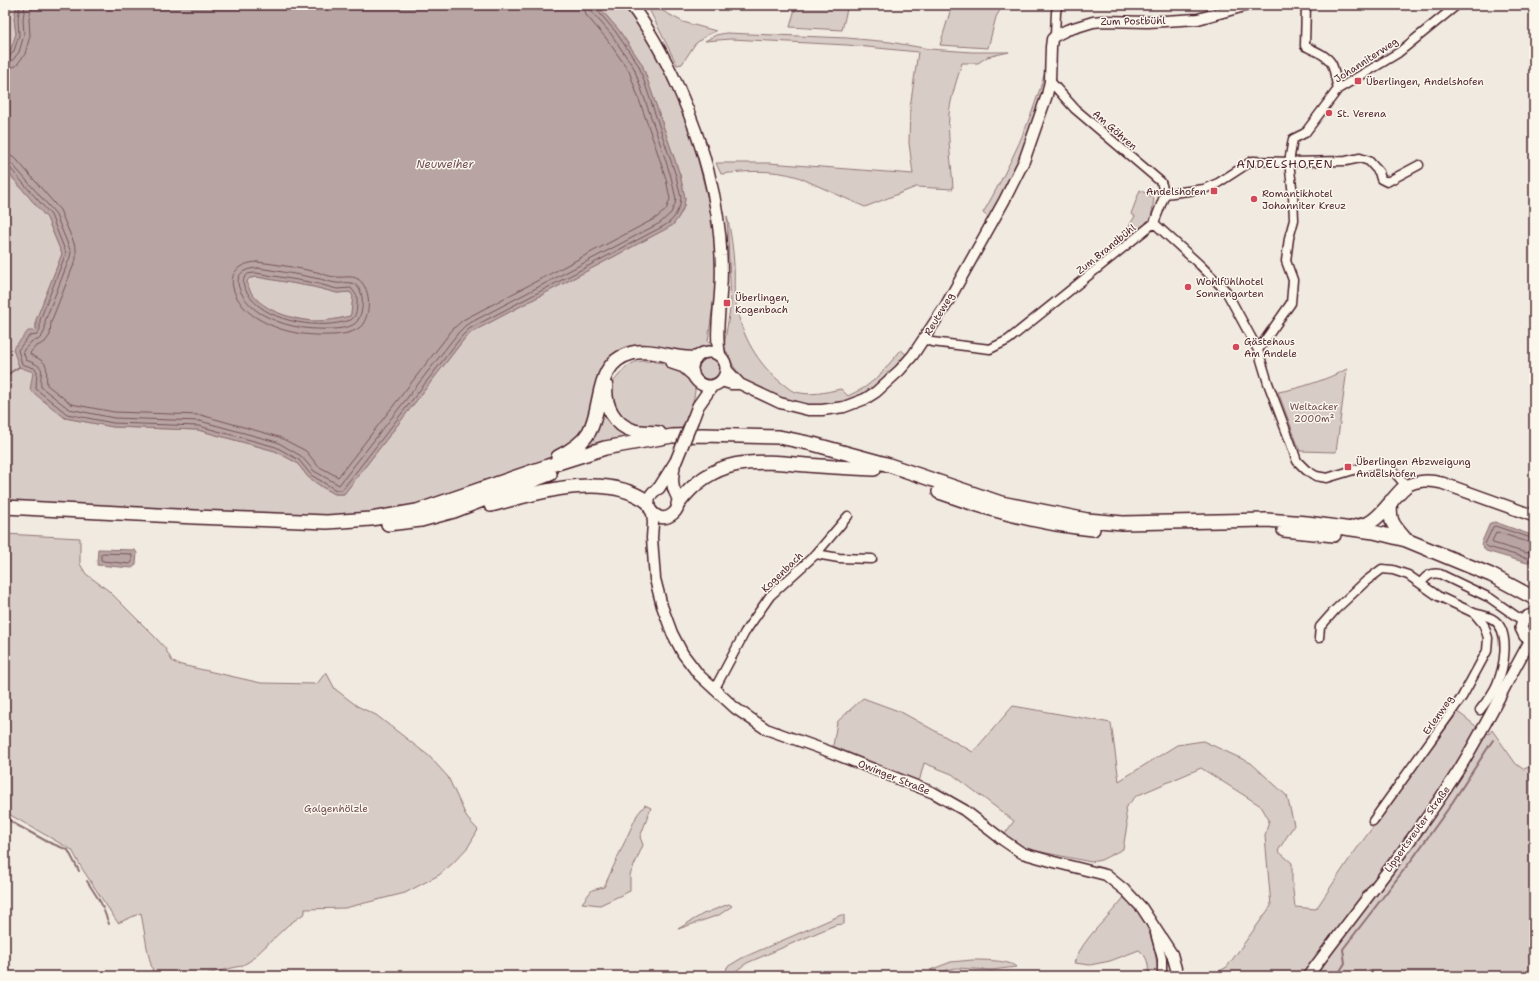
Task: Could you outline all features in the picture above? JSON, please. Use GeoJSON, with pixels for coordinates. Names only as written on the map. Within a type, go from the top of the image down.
{"type":"FeatureCollection","features":[{"type":"Feature","properties":{"kind":"highway"},"geometry":{"type":"LineString","coordinates":[[548,466],[558,457],[571,450],[581,442],[588,433],[594,421],[604,376],[609,368],[620,358],[642,352],[663,354],[685,359],[700,355]]}},
{"type":"Feature","properties":{"kind":"highway"},"geometry":{"type":"LineString","coordinates":[[672,436],[633,430],[618,422],[608,405],[606,393],[608,380],[621,364],[634,358],[641,357],[648,357],[684,366],[692,373]]}},
{"type":"Feature","properties":{"kind":"highway"},"geometry":{"type":"LineString","coordinates":[[5,507],[327,522],[371,519],[417,510],[606,448],[672,436],[703,435],[779,437],[813,444],[886,464],[1001,504],[1087,520],[1123,523],[1266,520],[1350,528],[1374,532],[1406,540],[1502,580],[1534,598]]}},
{"type":"Feature","properties":{"kind":"highway"},"geometry":{"type":"LineString","coordinates":[[327,522],[346,526],[379,525],[421,520],[454,511],[569,467],[612,456],[662,446],[710,443],[755,444],[786,447],[842,459],[988,509],[1052,524],[1110,531],[1260,528],[1356,538],[1447,558]]}},
{"type":"Feature","properties":{"kind":"highway"},"geometry":{"type":"LineString","coordinates":[[676,498],[708,475],[724,468],[745,462],[769,461],[843,468],[874,469]]}},
{"type":"Feature","properties":{"kind":"highway"},"geometry":{"type":"LineString","coordinates":[[454,511],[476,509],[533,494],[579,487],[598,486],[620,489],[640,496],[650,507]]}},
{"type":"Feature","properties":{"kind":"highway"},"geometry":{"type":"LineString","coordinates":[[1350,528],[1369,523],[1379,515],[1398,492],[1406,486]]}},
{"type":"Feature","properties":{"kind":"highway"},"geometry":{"type":"LineString","coordinates":[[1391,501],[1389,514],[1393,524],[1406,540]]}},
{"type":"Feature","properties":{"kind":"main road"},"geometry":{"type":"LineString","coordinates":[[631,5],[654,39],[671,72],[695,127],[716,200],[721,247],[722,268],[718,351],[726,369],[717,383],[698,406],[675,464],[659,488],[651,494],[650,507],[657,516],[664,518],[675,512],[676,498],[672,484],[675,464]]}},
{"type":"Feature","properties":{"kind":"main road"},"geometry":{"type":"LineString","coordinates":[[717,383],[701,384],[695,379],[692,373],[692,368],[700,355],[709,349],[718,327]]}},
{"type":"Feature","properties":{"kind":"main road"},"geometry":{"type":"LineString","coordinates":[[700,355],[713,352],[720,356]]}},
{"type":"Feature","properties":{"kind":"main road"},"geometry":{"type":"LineString","coordinates":[[698,406],[698,395],[701,384]]}},
{"type":"Feature","properties":{"kind":"main road"},"geometry":{"type":"LineString","coordinates":[[1406,486],[1417,481],[1442,483],[1532,516]]}},
{"type":"Feature","properties":{"kind":"main road"},"geometry":{"type":"LineString","coordinates":[[659,488],[667,488],[676,498]]}},
{"type":"Feature","properties":{"kind":"main road"},"geometry":{"type":"LineString","coordinates":[[1530,638],[1522,631],[1531,616]]}},
{"type":"Feature","properties":{"kind":"street"},"geometry":{"type":"LineString","coordinates":[[1050,81],[1051,47],[1058,5]]}},
{"type":"Feature","properties":{"kind":"street","name":"Zum Postbühl"},"geometry":{"type":"LineString","coordinates":[[1054,36],[1067,30],[1093,22],[1148,22],[1198,19],[1248,5]]}},
{"type":"Feature","properties":{"kind":"street"},"geometry":{"type":"LineString","coordinates":[[1306,5],[1305,46],[1324,56],[1333,66],[1334,78],[1338,89]]}},
{"type":"Feature","properties":{"kind":"street","name":"Johanniterweg"},"geometry":{"type":"LineString","coordinates":[[1258,350],[1291,303],[1293,280],[1286,261],[1288,238],[1294,220],[1289,162],[1294,139],[1305,133],[1338,89],[1398,53],[1457,5]]}},
{"type":"Feature","properties":{"kind":"street","name":"Reuteweg"},"geometry":{"type":"LineString","coordinates":[[726,369],[740,384],[780,403],[797,408],[822,410],[844,407],[865,399],[886,383],[900,370],[924,339],[946,305],[1020,168],[1047,95],[1050,81]]}},
{"type":"Feature","properties":{"kind":"street","name":"Am Göhren"},"geometry":{"type":"LineString","coordinates":[[1050,81],[1074,109],[1161,182],[1165,194]]}},
{"type":"Feature","properties":{"kind":"street"},"geometry":{"type":"LineString","coordinates":[[1406,486],[1387,468],[1376,465],[1327,478],[1316,476],[1306,470],[1297,461],[1268,383],[1258,350],[1226,291],[1154,223],[1165,194],[1204,189],[1218,184],[1252,161],[1346,161],[1360,158],[1369,161],[1379,172],[1382,179],[1387,182],[1419,165]]}},
{"type":"Feature","properties":{"kind":"street","name":"Zum Brandbühl"},"geometry":{"type":"LineString","coordinates":[[924,339],[932,342],[990,349],[1008,340],[1154,223]]}},
{"type":"Feature","properties":{"kind":"street","name":"Reuteweg"},"geometry":{"type":"LineString","coordinates":[[717,383],[740,384]]}},
{"type":"Feature","properties":{"kind":"street","name":"Owinger Straße"},"geometry":{"type":"LineString","coordinates":[[650,507],[654,545],[655,579],[658,594],[672,633],[683,654],[699,675],[714,690],[735,708],[766,729],[825,750],[934,793],[964,810],[1003,840],[1022,852],[1106,875],[1127,892],[1142,908],[1172,954],[1178,976]]}},
{"type":"Feature","properties":{"kind":"street","name":"Kogenbach"},"geometry":{"type":"LineString","coordinates":[[714,690],[745,632],[770,596],[816,554],[848,516]]}},
{"type":"Feature","properties":{"kind":"street","name":"Owinger Straße"},"geometry":{"type":"LineString","coordinates":[[654,545],[664,518]]}},
{"type":"Feature","properties":{"kind":"street"},"geometry":{"type":"LineString","coordinates":[[816,554],[839,558],[872,559]]}},
{"type":"Feature","properties":{"kind":"street","name":"Erlenweg"},"geometry":{"type":"LineString","coordinates":[[1320,638],[1320,627],[1366,581],[1382,569],[1393,570],[1408,575],[1438,596],[1474,613],[1494,620],[1501,627],[1505,644],[1502,669],[1498,683],[1480,710]]}},
{"type":"Feature","properties":{"kind":"street"},"geometry":{"type":"LineString","coordinates":[[1421,583],[1428,575],[1434,573],[1440,574],[1531,616]]}},
{"type":"Feature","properties":{"kind":"street","name":"Erlenweg"},"geometry":{"type":"LineString","coordinates":[[1373,821],[1450,716],[1481,664],[1487,651],[1488,638],[1484,625],[1474,613]]}},
{"type":"Feature","properties":{"kind":"street","name":"Lippertsreuter Straße"},"geometry":{"type":"LineString","coordinates":[[1308,976],[1406,846],[1445,791],[1480,733],[1530,638]]}},
{"type":"Feature","properties":{"kind":"street"},"geometry":{"type":"LineString","coordinates":[[1156,929],[1155,933],[1162,959],[1162,976]]}},
{"type":"Feature","properties":{"kind":"green space"},"geometry":{"type":"Polygon","coordinates":[[[5,5],[17,5],[14,18],[16,34],[11,49],[5,56],[5,5]]]}},
{"type":"Feature","properties":{"kind":"green space"},"geometry":{"type":"Polygon","coordinates":[[[597,5],[625,5],[644,31],[662,66],[692,137],[712,215],[711,222],[715,229],[717,254],[716,293],[708,341],[711,342],[706,352],[714,353],[724,361],[726,367],[723,378],[710,385],[703,385],[698,382],[693,374],[693,362],[651,352],[614,363],[594,421],[548,466],[371,519],[5,507],[5,169],[47,218],[62,254],[36,320],[33,372],[65,418],[113,427],[198,430],[275,451],[297,463],[308,477],[322,487],[335,494],[344,494],[465,338],[472,332],[673,225],[682,212],[685,198],[680,175],[642,64],[618,29],[597,5]]]}},
{"type":"Feature","properties":{"kind":"green space"},"geometry":{"type":"Polygon","coordinates":[[[647,5],[652,5],[683,22],[716,31],[707,35],[695,44],[682,64],[677,65],[647,5]]]}},
{"type":"Feature","properties":{"kind":"green space"},"geometry":{"type":"Polygon","coordinates":[[[796,5],[848,5],[842,30],[790,27],[796,5]]]}},
{"type":"Feature","properties":{"kind":"green space"},"geometry":{"type":"Polygon","coordinates":[[[952,5],[1003,5],[996,17],[988,48],[940,45],[952,5]]]}},
{"type":"Feature","properties":{"kind":"green space"},"geometry":{"type":"Polygon","coordinates":[[[726,33],[847,38],[890,42],[929,49],[972,52],[1009,52],[987,57],[978,63],[962,63],[949,114],[949,142],[953,189],[916,187],[865,207],[789,174],[750,172],[721,174],[716,163],[769,163],[913,174],[909,143],[910,108],[918,52],[847,45],[731,39],[705,41],[716,35],[726,33]]]}},
{"type":"Feature","properties":{"kind":"green space"},"geometry":{"type":"Polygon","coordinates":[[[1045,72],[1047,74],[1043,93],[1031,130],[1016,166],[989,218],[983,213],[1002,179],[1026,127],[1045,72]]]}},
{"type":"Feature","properties":{"kind":"green space"},"geometry":{"type":"Polygon","coordinates":[[[1140,190],[1154,198],[1151,219],[1146,222],[1147,226],[1131,239],[1125,233],[1135,216],[1131,214],[1140,190]]]}},
{"type":"Feature","properties":{"kind":"green space"},"geometry":{"type":"Polygon","coordinates":[[[727,216],[731,234],[734,290],[738,316],[746,338],[758,359],[788,388],[805,394],[823,393],[841,389],[848,396],[864,388],[878,377],[901,350],[908,356],[885,379],[859,396],[845,402],[814,407],[783,401],[737,376],[739,373],[728,356],[724,346],[731,303],[727,216]]]}},
{"type":"Feature","properties":{"kind":"green space"},"geometry":{"type":"Polygon","coordinates":[[[257,277],[314,287],[337,293],[350,292],[353,296],[351,314],[350,316],[327,321],[304,320],[283,315],[263,305],[255,298],[247,281],[250,278],[257,277]]]}},
{"type":"Feature","properties":{"kind":"green space"},"geometry":{"type":"Polygon","coordinates":[[[635,362],[659,362],[676,367],[690,376],[694,383],[695,391],[693,401],[682,430],[648,430],[624,421],[615,410],[611,392],[613,382],[626,367],[635,362]]]}},
{"type":"Feature","properties":{"kind":"green space","name":"Weltacker 2000m²"},"geometry":{"type":"Polygon","coordinates":[[[1347,369],[1336,452],[1300,451],[1278,392],[1313,383],[1347,369]]]}},
{"type":"Feature","properties":{"kind":"green space"},"geometry":{"type":"Polygon","coordinates":[[[604,401],[637,436],[582,449],[604,401]]]}},
{"type":"Feature","properties":{"kind":"green space","name":"Galgenhölzle"},"geometry":{"type":"Polygon","coordinates":[[[5,534],[80,538],[80,564],[86,574],[109,591],[155,637],[165,648],[172,661],[177,664],[261,683],[317,684],[326,672],[335,689],[357,706],[376,715],[429,756],[448,777],[467,818],[478,830],[468,847],[439,875],[405,893],[345,908],[305,909],[305,913],[288,925],[250,961],[241,966],[197,976],[154,976],[148,953],[141,913],[118,923],[81,867],[72,850],[5,812],[5,534]]]}},
{"type":"Feature","properties":{"kind":"green space"},"geometry":{"type":"Polygon","coordinates":[[[863,698],[901,712],[973,752],[1013,706],[1111,723],[1119,781],[1177,745],[1203,741],[1251,763],[1287,796],[1294,825],[1278,851],[1292,863],[1292,882],[1295,907],[1316,909],[1350,858],[1458,712],[1477,727],[1489,734],[1492,730],[1516,764],[1523,769],[1534,766],[1534,976],[1210,976],[1227,967],[1271,906],[1265,836],[1269,820],[1261,806],[1201,768],[1136,796],[1125,808],[1127,825],[1123,849],[1101,860],[1091,862],[1027,849],[1004,835],[1014,821],[952,774],[924,763],[919,782],[833,746],[837,722],[863,698]]]}},
{"type":"Feature","properties":{"kind":"green space"},"geometry":{"type":"Polygon","coordinates":[[[645,805],[651,808],[640,837],[643,845],[630,875],[630,891],[600,905],[582,903],[592,890],[604,887],[637,815],[645,805]]]}},
{"type":"Feature","properties":{"kind":"green space"},"geometry":{"type":"Polygon","coordinates":[[[1125,896],[1140,914],[1145,923],[1153,943],[1158,976],[1148,976],[1147,962],[1144,955],[1139,950],[1110,961],[1090,965],[1074,963],[1078,953],[1090,936],[1125,896]]]}},
{"type":"Feature","properties":{"kind":"green space"},"geometry":{"type":"Polygon","coordinates":[[[729,904],[732,906],[719,915],[678,929],[703,914],[729,904]]]}},
{"type":"Feature","properties":{"kind":"green space"},"geometry":{"type":"Polygon","coordinates":[[[844,915],[844,924],[835,925],[747,963],[730,975],[726,972],[727,967],[742,958],[844,915]]]}},
{"type":"Feature","properties":{"kind":"green space"},"geometry":{"type":"Polygon","coordinates":[[[972,960],[1002,962],[1016,967],[992,970],[956,968],[943,971],[930,970],[951,962],[972,960]]]}},
{"type":"Feature","properties":{"kind":"water","name":"Neuweiher"},"geometry":{"type":"Polygon","coordinates":[[[17,5],[597,5],[618,29],[642,64],[680,175],[685,198],[684,206],[673,225],[472,332],[465,338],[344,494],[335,494],[308,477],[297,463],[275,451],[198,430],[113,427],[65,418],[30,390],[33,372],[19,367],[13,349],[28,331],[35,331],[37,328],[36,320],[62,254],[47,218],[5,169],[5,56],[11,49],[16,34],[14,18],[17,5]],[[257,277],[250,278],[247,281],[250,290],[256,298],[264,305],[284,315],[315,321],[332,320],[350,316],[353,296],[350,292],[337,293],[314,287],[257,277]]]}},
{"type":"Feature","properties":{"kind":"water"},"geometry":{"type":"Polygon","coordinates":[[[1495,522],[1534,536],[1534,559],[1527,563],[1486,551],[1481,544],[1490,523],[1495,522]]]}},
{"type":"Feature","properties":{"kind":"water"},"geometry":{"type":"Polygon","coordinates":[[[98,549],[135,550],[137,553],[136,565],[132,568],[97,565],[98,549]]]}},
{"type":"Feature","properties":{"kind":"waterway"},"geometry":{"type":"LineString","coordinates":[[5,376],[19,367]]}},
{"type":"Feature","properties":{"kind":"waterway"},"geometry":{"type":"LineString","coordinates":[[1337,976],[1345,963],[1343,949],[1413,858],[1448,809],[1493,740]]}},
{"type":"Feature","properties":{"kind":"waterway"},"geometry":{"type":"LineString","coordinates":[[5,817],[48,842],[68,850],[79,871]]}},
{"type":"Feature","properties":{"kind":"waterway"},"geometry":{"type":"LineString","coordinates":[[87,881],[101,903],[109,924]]}},
{"type":"Feature","properties":{"kind":"place","name":"Überlingen, Andelshofen"},"geometry":{"type":"Point","coordinates":[1358,81]}},
{"type":"Feature","properties":{"kind":"place","name":"St. Verena"},"geometry":{"type":"Point","coordinates":[1329,113]}},
{"type":"Feature","properties":{"kind":"place","name":"Andelshofen"},"geometry":{"type":"Point","coordinates":[1214,191]}},
{"type":"Feature","properties":{"kind":"place","name":"Romantikhotel Johanniter Kreuz"},"geometry":{"type":"Point","coordinates":[1254,199]}},
{"type":"Feature","properties":{"kind":"place","name":"Wohlfühlhotel Sonnengarten"},"geometry":{"type":"Point","coordinates":[1188,287]}},
{"type":"Feature","properties":{"kind":"place","name":"Überlingen, Kogenbach"},"geometry":{"type":"Point","coordinates":[727,303]}},
{"type":"Feature","properties":{"kind":"place","name":"Gästehaus Am Andele"},"geometry":{"type":"Point","coordinates":[1236,347]}},
{"type":"Feature","properties":{"kind":"place","name":"Überlingen Abzweigung Andelshofen"},"geometry":{"type":"Point","coordinates":[1348,467]}},
{"type":"Feature","properties":{"kind":"district","name":"ANDELSHOFEN"},"geometry":{"type":"Point","coordinates":[1285,164]}}]}
